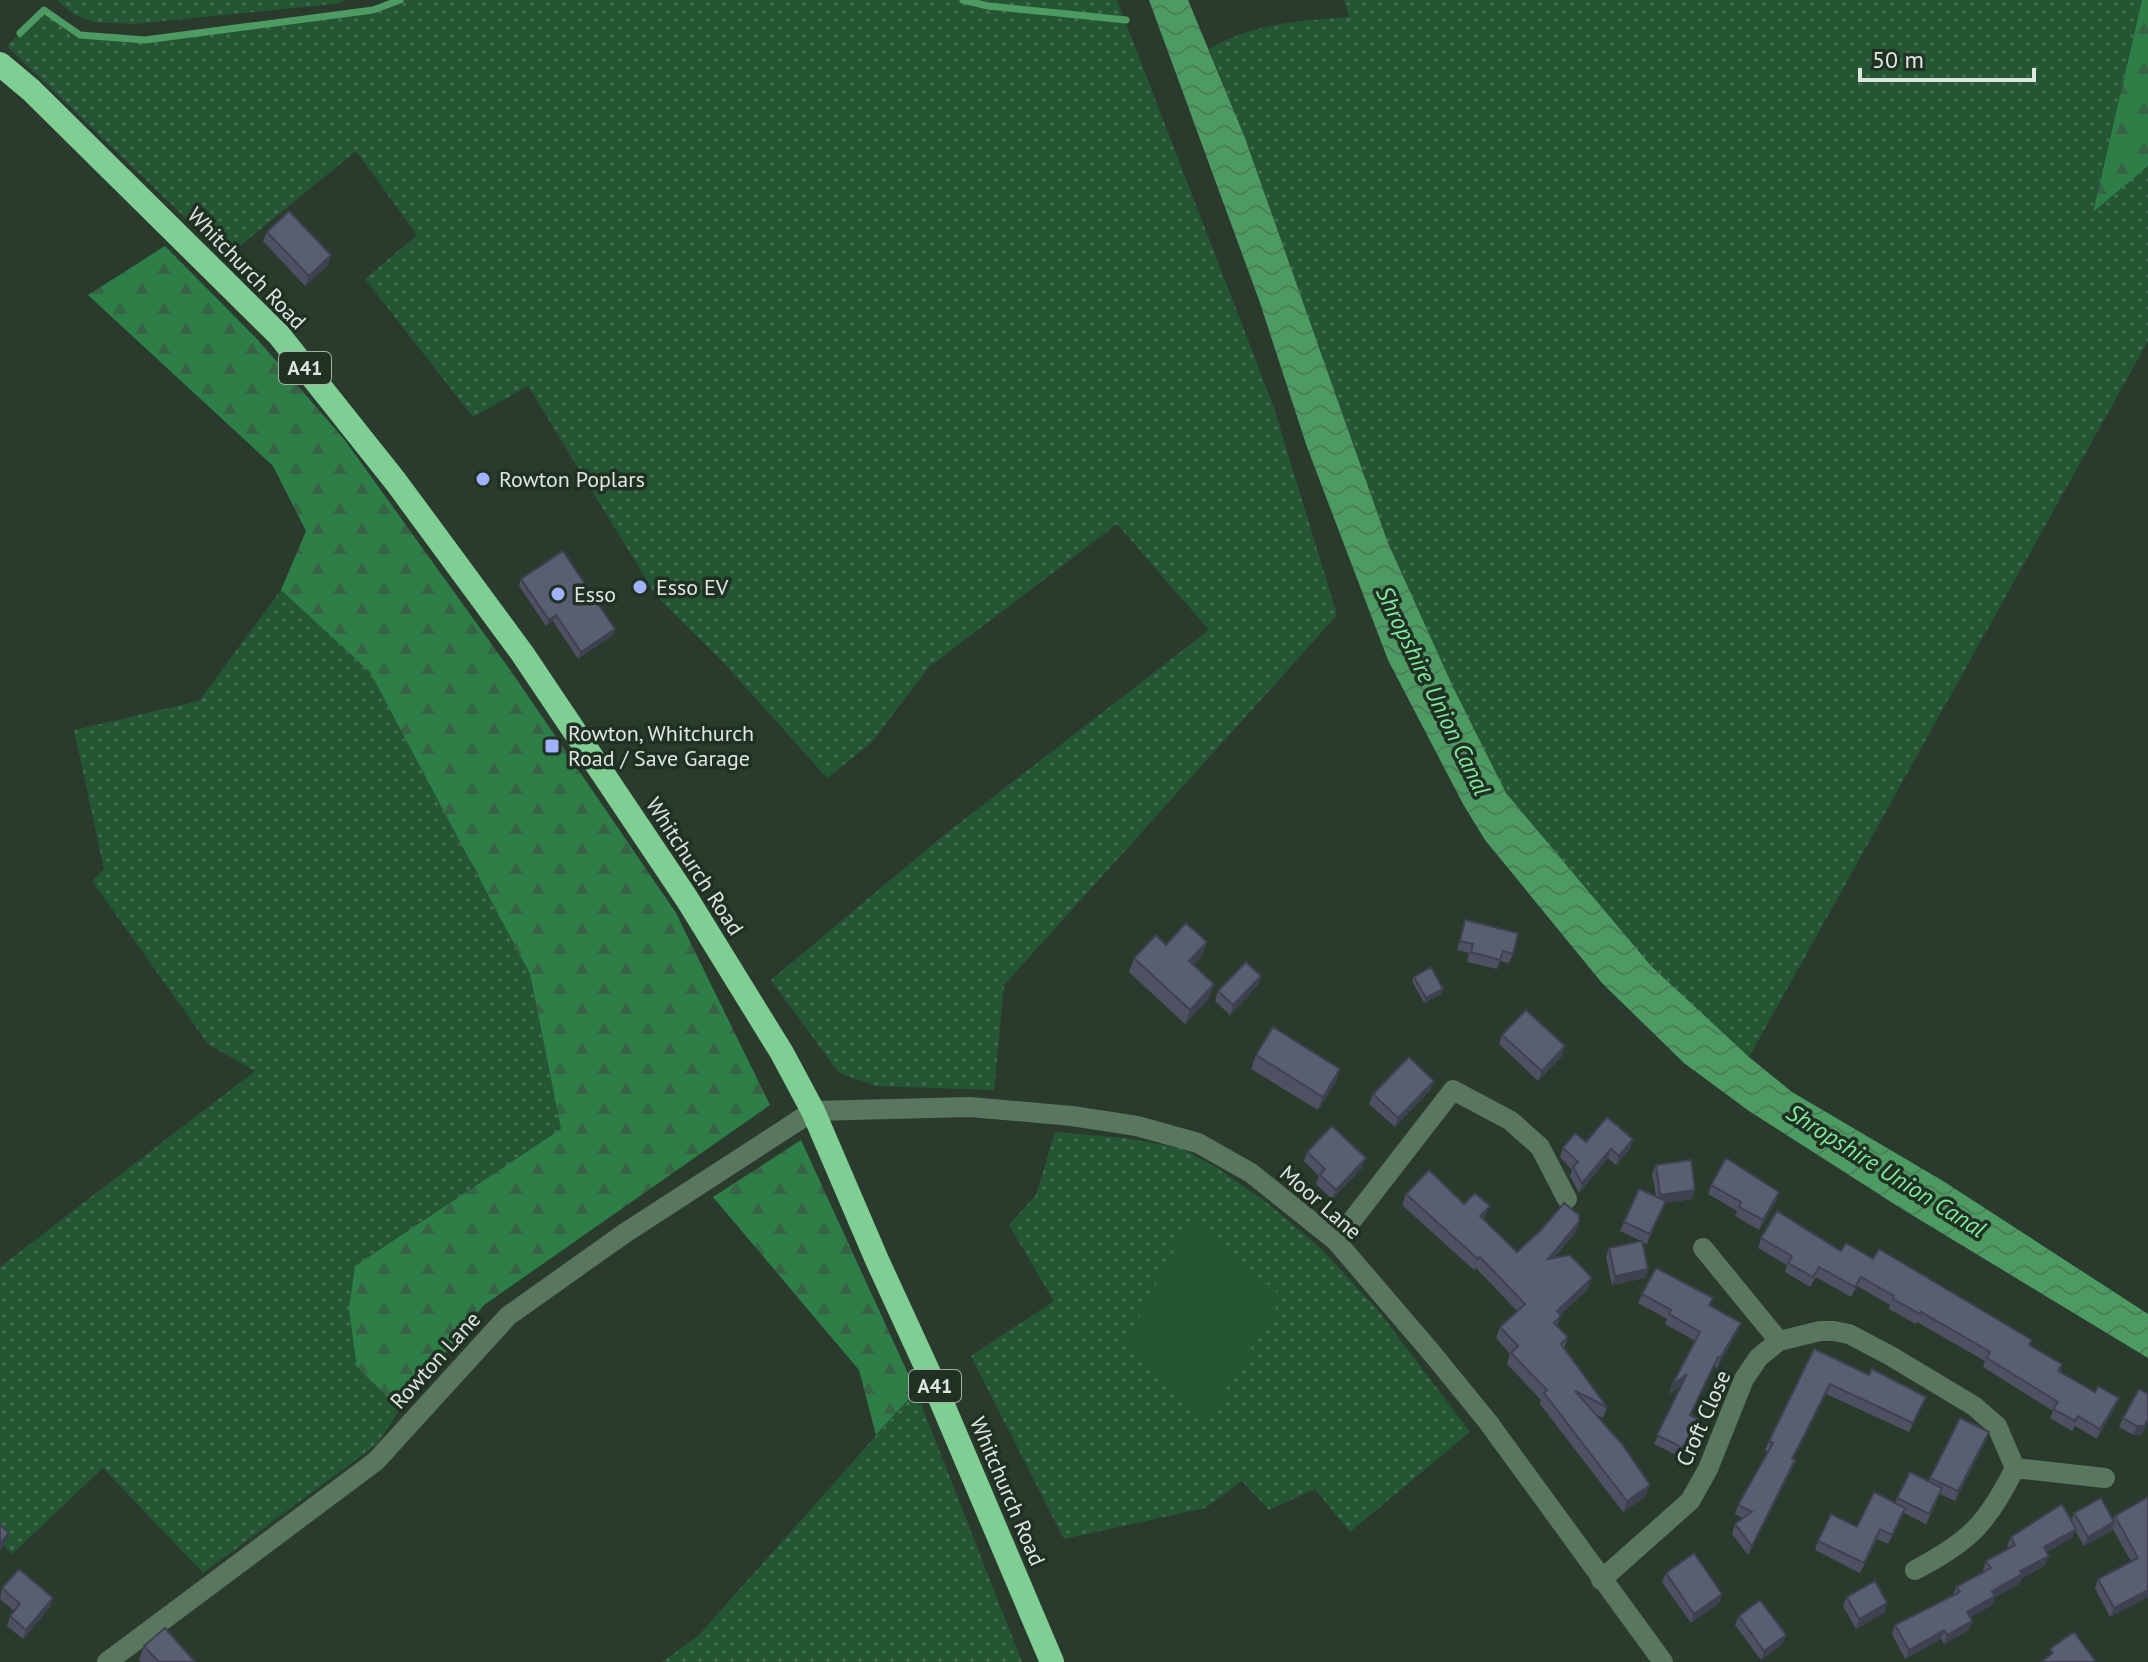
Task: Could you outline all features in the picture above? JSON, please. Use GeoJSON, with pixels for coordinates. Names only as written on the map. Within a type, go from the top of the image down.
{"type":"FeatureCollection","features":[{"type":"Feature","properties":{"kind":"highway","name":"Whitchurch Road"},"geometry":{"type":"LineString","coordinates":[[0,64],[31,90],[279,335],[396,482],[522,653],[678,885],[782,1053],[813,1111],[1052,1662]]}},
{"type":"Feature","properties":{"kind":"street"},"geometry":{"type":"LineString","coordinates":[[1336,1241],[1453,1090],[1511,1121],[1540,1147],[1567,1199]]}},
{"type":"Feature","properties":{"kind":"street","name":"Moor Lane"},"geometry":{"type":"LineString","coordinates":[[813,1111],[970,1107],[1072,1116],[1137,1126],[1198,1143],[1251,1173],[1336,1241],[1488,1422],[1663,1662]]}},
{"type":"Feature","properties":{"kind":"street","name":"Rowton Lane"},"geometry":{"type":"LineString","coordinates":[[107,1662],[376,1461],[508,1316],[625,1233],[813,1111]]}},
{"type":"Feature","properties":{"kind":"street"},"geometry":{"type":"LineString","coordinates":[[1703,1248],[1779,1341],[1820,1331],[1849,1334],[1974,1406],[1997,1426],[2015,1468],[1996,1507],[1972,1534],[1942,1556],[1915,1570]]}},
{"type":"Feature","properties":{"kind":"street","name":"Croft Close"},"geometry":{"type":"LineString","coordinates":[[1601,1580],[1690,1501],[1708,1469],[1744,1379],[1759,1357],[1779,1341]]}},
{"type":"Feature","properties":{"kind":"street"},"geometry":{"type":"LineString","coordinates":[[2015,1468],[2105,1478]]}},
{"type":"Feature","properties":{"kind":"shaded area"},"geometry":{"type":"Polygon","coordinates":[[[57,0],[347,0],[334,4],[134,24],[94,22],[75,15],[57,0]]]}},
{"type":"Feature","properties":{"kind":"shaded area"},"geometry":{"type":"Polygon","coordinates":[[[400,0],[1117,0],[1273,405],[1337,615],[1004,985],[994,1090],[876,1086],[839,1073],[771,980],[944,835],[1209,630],[1117,524],[929,667],[871,743],[827,778],[722,661],[657,597],[528,386],[473,417],[365,279],[417,235],[356,151],[226,257],[7,46],[44,10],[80,35],[145,40],[373,10],[400,0]]]}},
{"type":"Feature","properties":{"kind":"shaded area"},"geometry":{"type":"Polygon","coordinates":[[[1344,0],[2142,0],[2093,210],[2148,166],[2148,341],[1749,1057],[1651,966],[1506,793],[1453,687],[1388,543],[1245,138],[1209,49],[1259,29],[1349,17],[1344,0]]]}},
{"type":"Feature","properties":{"kind":"shaded area"},"geometry":{"type":"Polygon","coordinates":[[[281,590],[370,672],[530,974],[561,1129],[355,1266],[357,1367],[400,1409],[377,1444],[203,1573],[103,1468],[12,1554],[0,1542],[0,1267],[255,1071],[208,1044],[92,881],[104,869],[74,730],[199,701],[281,590]]]}},
{"type":"Feature","properties":{"kind":"shaded area"},"geometry":{"type":"Polygon","coordinates":[[[1055,1132],[1125,1138],[1183,1149],[1266,1202],[1319,1247],[1377,1309],[1470,1432],[1350,1532],[1315,1489],[1269,1510],[1242,1481],[1205,1508],[1064,1539],[971,1356],[1054,1301],[1009,1225],[1036,1195],[1055,1132]]]}},
{"type":"Feature","properties":{"kind":"shaded area"},"geometry":{"type":"Polygon","coordinates":[[[1191,1218],[1282,1297],[1205,1424],[1127,1340],[1191,1218]]]}},
{"type":"Feature","properties":{"kind":"shaded area"},"geometry":{"type":"Polygon","coordinates":[[[916,1391],[1022,1662],[662,1662],[699,1635],[916,1391]]]}},
{"type":"Feature","properties":{"kind":"green space"},"geometry":{"type":"Polygon","coordinates":[[[2142,0],[2148,0],[2148,166],[2093,212],[2142,0]]]}},
{"type":"Feature","properties":{"kind":"green space"},"geometry":{"type":"Polygon","coordinates":[[[165,246],[257,339],[344,439],[513,674],[676,913],[770,1105],[484,1305],[400,1409],[357,1367],[349,1309],[355,1266],[561,1129],[530,974],[370,672],[281,590],[306,531],[273,466],[88,295],[165,246]]]}},
{"type":"Feature","properties":{"kind":"green space"},"geometry":{"type":"Polygon","coordinates":[[[801,1140],[916,1391],[876,1435],[859,1370],[713,1197],[801,1140]]]}},
{"type":"Feature","properties":{"kind":"water","name":"Shropshire Union Canal"},"geometry":{"type":"Polygon","coordinates":[[[1149,0],[1188,0],[1245,138],[1388,543],[1453,687],[1506,793],[1651,966],[1749,1057],[1792,1092],[1943,1181],[2148,1314],[2148,1358],[1902,1209],[1749,1111],[1684,1063],[1602,983],[1485,840],[1388,660],[1307,447],[1259,300],[1149,0]]]}},
{"type":"Feature","properties":{"kind":"building"},"geometry":{"type":"Polygon","coordinates":[[[289,211],[331,255],[309,276],[267,232],[289,211]]]}},
{"type":"Feature","properties":{"kind":"building"},"geometry":{"type":"Polygon","coordinates":[[[563,551],[615,629],[581,652],[556,615],[549,620],[521,579],[563,551]]]}},
{"type":"Feature","properties":{"kind":"building"},"geometry":{"type":"Polygon","coordinates":[[[1465,920],[1518,933],[1513,954],[1503,951],[1500,960],[1471,952],[1473,944],[1460,941],[1465,920]]]}},
{"type":"Feature","properties":{"kind":"building"},"geometry":{"type":"Polygon","coordinates":[[[1186,923],[1207,942],[1189,961],[1214,984],[1190,1010],[1134,958],[1156,935],[1166,945],[1186,923]]]}},
{"type":"Feature","properties":{"kind":"building"},"geometry":{"type":"Polygon","coordinates":[[[1246,962],[1261,976],[1233,1005],[1218,991],[1246,962]]]}},
{"type":"Feature","properties":{"kind":"building"},"geometry":{"type":"Polygon","coordinates":[[[1431,967],[1443,989],[1426,998],[1414,977],[1431,967]]]}},
{"type":"Feature","properties":{"kind":"building"},"geometry":{"type":"Polygon","coordinates":[[[1526,1010],[1565,1046],[1542,1071],[1502,1035],[1526,1010]]]}},
{"type":"Feature","properties":{"kind":"building"},"geometry":{"type":"Polygon","coordinates":[[[1273,1027],[1340,1069],[1323,1097],[1256,1055],[1273,1027]]]}},
{"type":"Feature","properties":{"kind":"building"},"geometry":{"type":"Polygon","coordinates":[[[1409,1057],[1434,1081],[1398,1118],[1373,1094],[1409,1057]]]}},
{"type":"Feature","properties":{"kind":"building"},"geometry":{"type":"Polygon","coordinates":[[[1607,1117],[1633,1139],[1619,1156],[1611,1149],[1582,1183],[1573,1167],[1578,1162],[1563,1148],[1575,1133],[1586,1142],[1607,1117]]]}},
{"type":"Feature","properties":{"kind":"building"},"geometry":{"type":"Polygon","coordinates":[[[1332,1126],[1366,1158],[1336,1190],[1320,1175],[1325,1169],[1307,1152],[1332,1126]]]}},
{"type":"Feature","properties":{"kind":"building"},"geometry":{"type":"Polygon","coordinates":[[[1726,1158],[1779,1192],[1763,1220],[1739,1207],[1741,1202],[1711,1185],[1726,1158]]]}},
{"type":"Feature","properties":{"kind":"building"},"geometry":{"type":"Polygon","coordinates":[[[1691,1160],[1695,1190],[1660,1195],[1656,1165],[1691,1160]]]}},
{"type":"Feature","properties":{"kind":"building"},"geometry":{"type":"Polygon","coordinates":[[[1429,1170],[1464,1204],[1475,1193],[1490,1206],[1480,1216],[1517,1252],[1564,1203],[1579,1215],[1579,1222],[1548,1259],[1570,1255],[1592,1278],[1557,1311],[1561,1316],[1554,1323],[1568,1337],[1561,1344],[1607,1407],[1575,1391],[1622,1444],[1650,1485],[1627,1501],[1544,1393],[1547,1390],[1511,1353],[1518,1346],[1500,1327],[1525,1304],[1480,1257],[1478,1259],[1406,1194],[1429,1170]]]}},
{"type":"Feature","properties":{"kind":"building"},"geometry":{"type":"Polygon","coordinates":[[[1639,1189],[1666,1201],[1650,1234],[1624,1222],[1639,1189]]]}},
{"type":"Feature","properties":{"kind":"building"},"geometry":{"type":"Polygon","coordinates":[[[1777,1211],[1841,1251],[1846,1243],[1873,1259],[1879,1249],[2032,1340],[2029,1345],[2062,1364],[2058,1371],[2095,1392],[2098,1386],[2119,1398],[2100,1429],[2078,1416],[2075,1421],[2053,1409],[2058,1402],[1987,1358],[1990,1352],[1893,1299],[1894,1296],[1861,1277],[1855,1287],[1819,1267],[1813,1277],[1788,1263],[1792,1256],[1761,1238],[1777,1211]]]}},
{"type":"Feature","properties":{"kind":"building"},"geometry":{"type":"Polygon","coordinates":[[[1642,1241],[1648,1269],[1615,1276],[1609,1248],[1642,1241]]]}},
{"type":"Feature","properties":{"kind":"building"},"geometry":{"type":"Polygon","coordinates":[[[1656,1268],[1713,1298],[1709,1305],[1741,1323],[1718,1357],[1690,1415],[1698,1419],[1683,1448],[1657,1435],[1687,1374],[1672,1385],[1700,1332],[1669,1314],[1671,1310],[1642,1294],[1656,1268]]]}},
{"type":"Feature","properties":{"kind":"building"},"geometry":{"type":"Polygon","coordinates":[[[1814,1349],[1869,1375],[1872,1369],[1926,1397],[1913,1423],[1830,1384],[1752,1546],[1735,1524],[1752,1512],[1738,1505],[1773,1443],[1769,1441],[1814,1349]]]}},
{"type":"Feature","properties":{"kind":"building"},"geometry":{"type":"Polygon","coordinates":[[[2139,1389],[2148,1394],[2148,1419],[2144,1426],[2137,1426],[2123,1418],[2139,1389]]]}},
{"type":"Feature","properties":{"kind":"building"},"geometry":{"type":"Polygon","coordinates":[[[1960,1418],[1989,1432],[1958,1491],[1930,1478],[1960,1418]]]}},
{"type":"Feature","properties":{"kind":"building"},"geometry":{"type":"Polygon","coordinates":[[[1910,1472],[1942,1488],[1929,1514],[1897,1498],[1910,1472]]]}},
{"type":"Feature","properties":{"kind":"building"},"geometry":{"type":"Polygon","coordinates":[[[1874,1492],[1905,1508],[1892,1535],[1880,1529],[1864,1563],[1818,1541],[1831,1514],[1857,1527],[1874,1492]]]}},
{"type":"Feature","properties":{"kind":"building"},"geometry":{"type":"Polygon","coordinates":[[[2148,1497],[2148,1590],[2114,1608],[2098,1579],[2138,1558],[2115,1516],[2148,1497]]]}},
{"type":"Feature","properties":{"kind":"building"},"geometry":{"type":"Polygon","coordinates":[[[2101,1498],[2114,1522],[2088,1537],[2074,1513],[2101,1498]]]}},
{"type":"Feature","properties":{"kind":"building"},"geometry":{"type":"Polygon","coordinates":[[[2062,1504],[2076,1529],[2044,1547],[2049,1556],[2020,1571],[2022,1574],[1992,1591],[1995,1596],[1967,1612],[1972,1621],[1947,1635],[1944,1630],[1909,1650],[1895,1625],[1960,1592],[1956,1587],[1991,1568],[1986,1561],[2015,1545],[2011,1537],[2062,1504]]]}},
{"type":"Feature","properties":{"kind":"building"},"geometry":{"type":"Polygon","coordinates":[[[0,1525],[9,1533],[0,1543],[0,1525]]]}},
{"type":"Feature","properties":{"kind":"building"},"geometry":{"type":"Polygon","coordinates":[[[1694,1553],[1722,1594],[1694,1614],[1666,1573],[1694,1553]]]}},
{"type":"Feature","properties":{"kind":"building"},"geometry":{"type":"Polygon","coordinates":[[[19,1569],[53,1598],[26,1630],[10,1616],[20,1604],[2,1588],[19,1569]]]}},
{"type":"Feature","properties":{"kind":"building"},"geometry":{"type":"Polygon","coordinates":[[[1875,1581],[1887,1603],[1859,1619],[1847,1597],[1875,1581]]]}},
{"type":"Feature","properties":{"kind":"building"},"geometry":{"type":"Polygon","coordinates":[[[1760,1600],[1786,1635],[1764,1651],[1739,1616],[1760,1600]]]}},
{"type":"Feature","properties":{"kind":"building"},"geometry":{"type":"Polygon","coordinates":[[[165,1628],[195,1662],[159,1662],[144,1646],[165,1628]]]}},
{"type":"Feature","properties":{"kind":"building"},"geometry":{"type":"Polygon","coordinates":[[[2074,1632],[2096,1662],[2041,1662],[2053,1653],[2050,1649],[2074,1632]]]}},
{"type":"Feature","properties":{"kind":"waterway"},"geometry":{"type":"LineString","coordinates":[[20,33],[44,10],[80,35],[145,40],[373,10],[400,0]]}},
{"type":"Feature","properties":{"kind":"waterway"},"geometry":{"type":"LineString","coordinates":[[963,0],[988,6],[1126,20]]}},
{"type":"Feature","properties":{"kind":"place","name":"Rowton Poplars"},"geometry":{"type":"Point","coordinates":[483,479]}},
{"type":"Feature","properties":{"kind":"place","name":"Esso EV"},"geometry":{"type":"Point","coordinates":[640,587]}},
{"type":"Feature","properties":{"kind":"place","name":"Esso"},"geometry":{"type":"Point","coordinates":[558,594]}},
{"type":"Feature","properties":{"kind":"place","name":"Rowton, Whitchurch Road / Save Garage"},"geometry":{"type":"Point","coordinates":[552,746]}}]}
